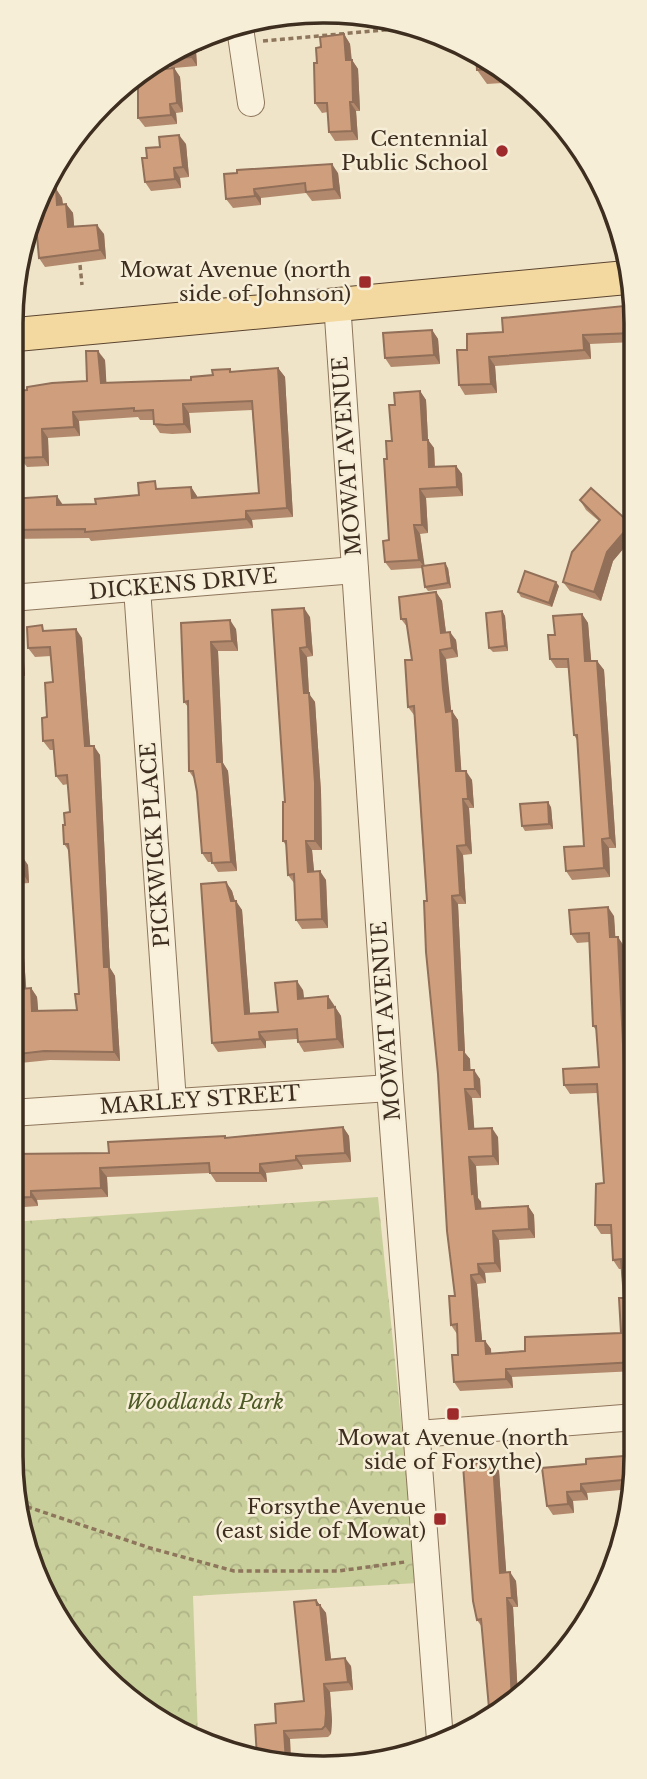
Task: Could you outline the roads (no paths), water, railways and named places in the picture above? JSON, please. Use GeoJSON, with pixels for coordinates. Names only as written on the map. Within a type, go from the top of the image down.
{"type":"FeatureCollection","features":[{"type":"Feature","properties":{"kind":"main road"},"geometry":{"type":"LineString","coordinates":[[23,334],[621,277]]}},
{"type":"Feature","properties":{"kind":"street"},"geometry":{"type":"LineString","coordinates":[[242,35],[251,103]]}},
{"type":"Feature","properties":{"kind":"street","name":"MOWAT AVENUE"},"geometry":{"type":"LineString","coordinates":[[337,302],[390,1088],[439,1733]]}},
{"type":"Feature","properties":{"kind":"street","name":"DICKENS DRIVE"},"geometry":{"type":"LineString","coordinates":[[23,597],[355,570]]}},
{"type":"Feature","properties":{"kind":"street","name":"PICKWICK PLACE"},"geometry":{"type":"LineString","coordinates":[[137,588],[173,1102]]}},
{"type":"Feature","properties":{"kind":"street","name":"MARLEY STREET"},"geometry":{"type":"LineString","coordinates":[[23,1111],[390,1088]]}},
{"type":"Feature","properties":{"kind":"street"},"geometry":{"type":"LineString","coordinates":[[418,1434],[624,1418]]}},
{"type":"Feature","properties":{"kind":"place","name":"Centennial Public School"},"geometry":{"type":"Point","coordinates":[502,151]}},
{"type":"Feature","properties":{"kind":"place","name":"Mowat Avenue (north side of Johnson)"},"geometry":{"type":"Point","coordinates":[365,282]}},
{"type":"Feature","properties":{"kind":"place","name":"Mowat Avenue (north side of Forsythe)"},"geometry":{"type":"Point","coordinates":[453,1414]}},
{"type":"Feature","properties":{"kind":"place","name":"Forsythe Avenue (east side of Mowat)"},"geometry":{"type":"Point","coordinates":[440,1519]}},
{"type":"Feature","properties":{"kind":"park label","name":"Woodlands Park"},"geometry":{"type":"Point","coordinates":[205,1402]}}]}
